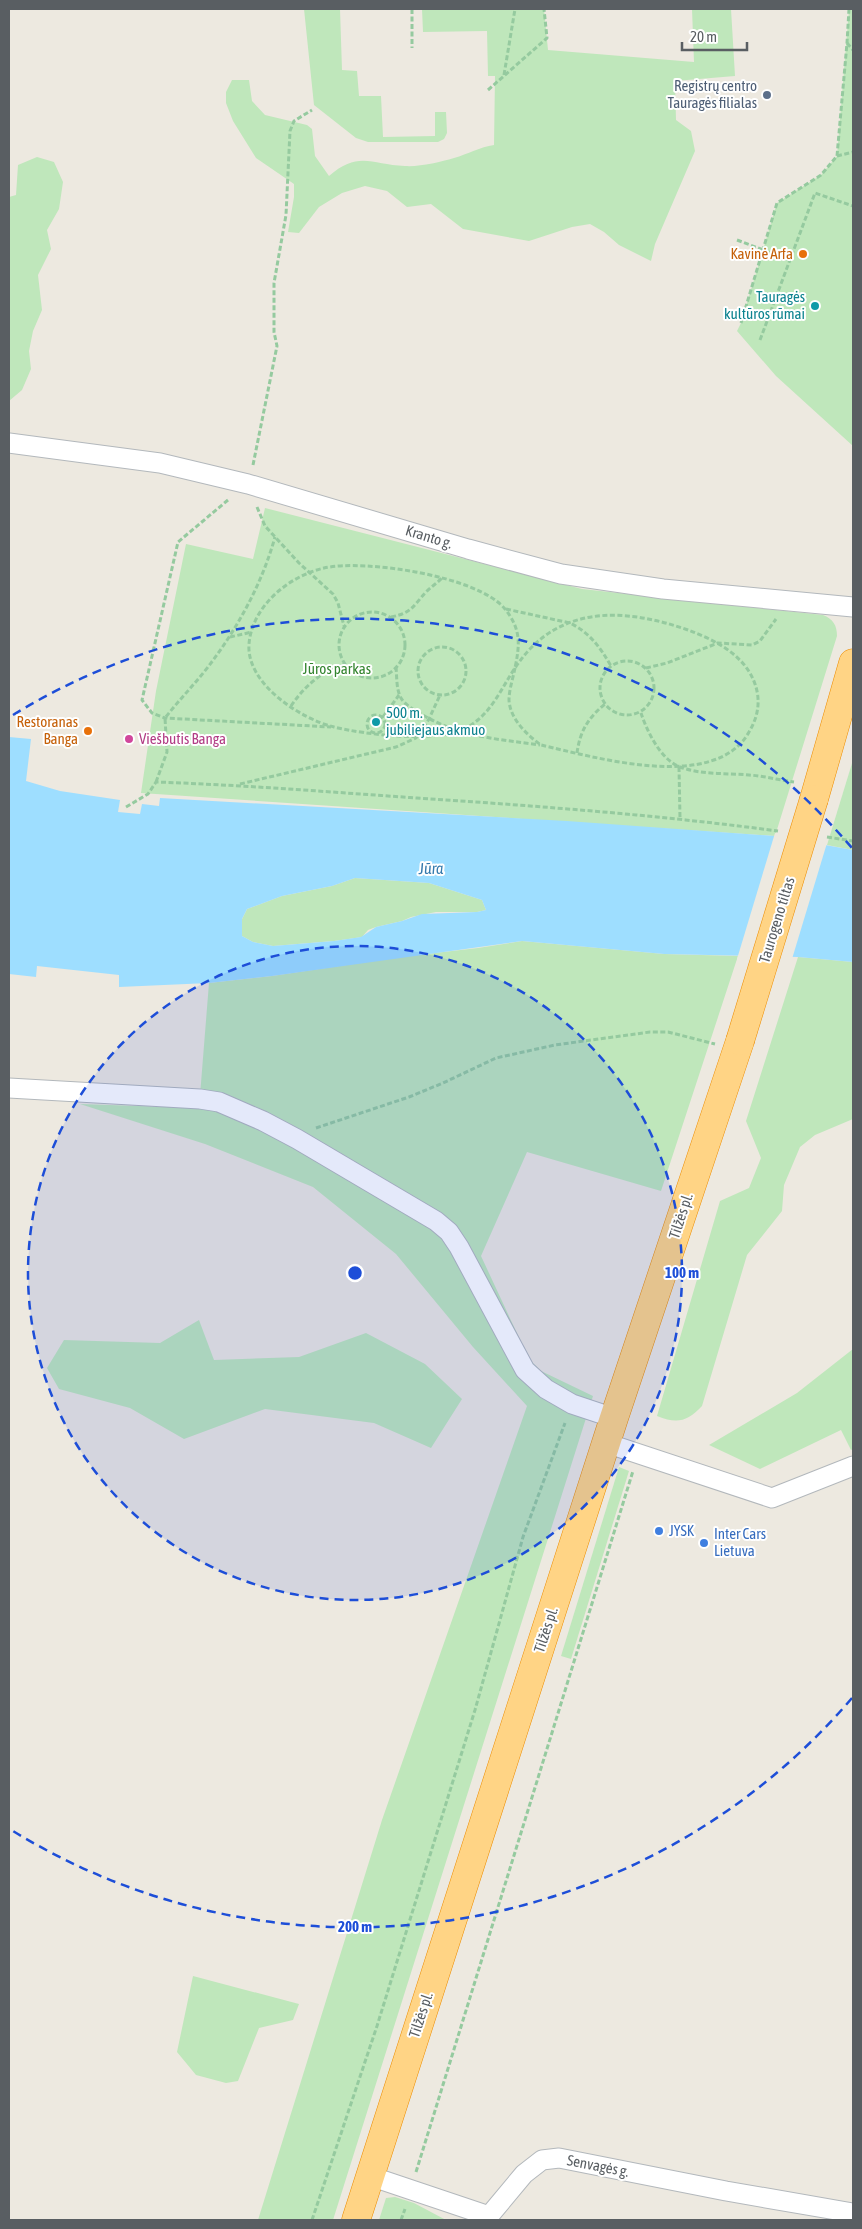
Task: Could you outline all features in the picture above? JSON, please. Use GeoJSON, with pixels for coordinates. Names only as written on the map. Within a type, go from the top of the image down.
{"type":"FeatureCollection","features":[{"type":"Feature","properties":{"kind":"highway","name":"Taurogeno tiltas"},"geometry":{"type":"LineString","coordinates":[[728,1042],[805,791],[853,663]]}},
{"type":"Feature","properties":{"kind":"highway","name":"Tilžės pl."},"geometry":{"type":"LineString","coordinates":[[356,2220],[614,1418],[728,1042]]}},
{"type":"Feature","properties":{"kind":"street","name":"Kranto g."},"geometry":{"type":"LineString","coordinates":[[9,443],[160,463],[248,484],[468,549],[561,574],[663,589],[853,607]]}},
{"type":"Feature","properties":{"kind":"street"},"geometry":{"type":"LineString","coordinates":[[9,1088],[200,1099],[219,1102],[297,1139],[436,1221],[449,1232],[459,1247],[525,1370],[546,1389],[572,1404],[614,1418]]}},
{"type":"Feature","properties":{"kind":"street"},"geometry":{"type":"LineString","coordinates":[[606,1443],[772,1498],[853,1466]]}},
{"type":"Feature","properties":{"kind":"street","name":"Senvagės g."},"geometry":{"type":"LineString","coordinates":[[370,2176],[489,2218],[524,2174],[542,2160],[558,2158],[726,2191],[853,2213]]}},
{"type":"Feature","properties":{"kind":"path"},"geometry":{"type":"LineString","coordinates":[[412,9],[412,48]]}},
{"type":"Feature","properties":{"kind":"path"},"geometry":{"type":"LineString","coordinates":[[504,75],[515,9]]}},
{"type":"Feature","properties":{"kind":"path"},"geometry":{"type":"LineString","coordinates":[[488,90],[547,38],[544,9]]}},
{"type":"Feature","properties":{"kind":"path"},"geometry":{"type":"LineString","coordinates":[[741,323],[762,250],[778,204],[821,175],[837,156],[849,9]]}},
{"type":"Feature","properties":{"kind":"path"},"geometry":{"type":"LineString","coordinates":[[847,43],[853,50]]}},
{"type":"Feature","properties":{"kind":"path"},"geometry":{"type":"LineString","coordinates":[[312,110],[294,121],[290,131],[286,215],[274,283],[274,332],[277,346],[248,484],[264,526],[308,573],[333,594],[338,603],[344,626]]}},
{"type":"Feature","properties":{"kind":"path"},"geometry":{"type":"LineString","coordinates":[[837,156],[853,152]]}},
{"type":"Feature","properties":{"kind":"path"},"geometry":{"type":"LineString","coordinates":[[760,340],[815,193],[853,206]]}},
{"type":"Feature","properties":{"kind":"path"},"geometry":{"type":"LineString","coordinates":[[737,240],[790,260]]}},
{"type":"Feature","properties":{"kind":"path"},"geometry":{"type":"LineString","coordinates":[[248,484],[178,542],[142,700],[152,713],[166,718],[334,727],[416,738]]}},
{"type":"Feature","properties":{"kind":"path"},"geometry":{"type":"LineString","coordinates":[[126,807],[148,794],[156,782],[167,752],[166,718],[206,670],[230,637],[255,590],[275,537]]}},
{"type":"Feature","properties":{"kind":"path"},"geometry":{"type":"LineString","coordinates":[[334,727],[291,706],[274,695],[257,673],[250,660],[249,645],[259,613],[269,600],[293,581],[308,573],[326,568],[394,569],[442,578],[477,589],[492,597],[505,609],[517,628],[520,644],[509,700],[512,712],[520,726],[541,745]]}},
{"type":"Feature","properties":{"kind":"path"},"geometry":{"type":"LineString","coordinates":[[390,617],[407,613],[442,578]]}},
{"type":"Feature","properties":{"kind":"path"},"geometry":{"type":"LineString","coordinates":[[646,668],[667,663],[718,643],[752,645],[760,641],[774,623],[786,600]]}},
{"type":"Feature","properties":{"kind":"path"},"geometry":{"type":"LineString","coordinates":[[505,609],[570,623],[589,634],[611,666]]}},
{"type":"Feature","properties":{"kind":"path"},"geometry":{"type":"LineString","coordinates":[[234,785],[380,752],[416,738],[456,731],[465,728],[489,710],[529,649],[546,636],[570,623],[592,616],[615,614],[642,617],[666,623],[718,643],[745,666],[754,681],[758,697],[757,713],[744,741],[732,751],[718,758],[679,766],[650,767],[621,763],[541,745],[456,731],[429,719],[412,709],[399,695],[396,667],[404,650],[404,641],[402,632],[390,617],[383,613],[366,612],[357,615],[344,626],[340,633],[339,649],[345,664],[352,671],[370,678],[380,677],[396,667]]}},
{"type":"Feature","properties":{"kind":"path"},"geometry":{"type":"LineString","coordinates":[[230,637],[252,632]]}},
{"type":"Feature","properties":{"kind":"path"},"geometry":{"type":"LineString","coordinates":[[446,648],[460,655],[464,662],[465,678],[456,691],[440,695],[434,694],[423,686],[418,674],[418,667],[424,655],[430,651],[446,648]]}},
{"type":"Feature","properties":{"kind":"path"},"geometry":{"type":"LineString","coordinates":[[625,661],[640,664],[646,668],[652,675],[655,692],[652,700],[641,713],[618,715],[605,704],[600,689],[601,681],[611,666],[625,661]]}},
{"type":"Feature","properties":{"kind":"path"},"geometry":{"type":"LineString","coordinates":[[291,706],[300,693],[316,678],[345,664]]}},
{"type":"Feature","properties":{"kind":"path"},"geometry":{"type":"LineString","coordinates":[[383,716],[399,695]]}},
{"type":"Feature","properties":{"kind":"path"},"geometry":{"type":"LineString","coordinates":[[416,738],[429,719],[440,695]]}},
{"type":"Feature","properties":{"kind":"path"},"geometry":{"type":"LineString","coordinates":[[577,753],[584,727],[589,718],[605,704]]}},
{"type":"Feature","properties":{"kind":"path"},"geometry":{"type":"LineString","coordinates":[[641,713],[646,730],[652,741],[679,766],[703,772],[750,775],[805,791]]}},
{"type":"Feature","properties":{"kind":"path"},"geometry":{"type":"LineString","coordinates":[[375,714],[383,716],[386,722],[384,728],[380,732],[374,733],[368,727],[368,719],[375,714]]}},
{"type":"Feature","properties":{"kind":"path"},"geometry":{"type":"LineString","coordinates":[[679,766],[680,818]]}},
{"type":"Feature","properties":{"kind":"path"},"geometry":{"type":"LineString","coordinates":[[156,782],[234,785],[680,818],[785,832]]}},
{"type":"Feature","properties":{"kind":"path"},"geometry":{"type":"LineString","coordinates":[[823,836],[853,841]]}},
{"type":"Feature","properties":{"kind":"path"},"geometry":{"type":"LineString","coordinates":[[297,1139],[311,1130],[408,1097],[496,1058],[523,1051],[650,1032],[668,1032],[728,1042]]}},
{"type":"Feature","properties":{"kind":"path"},"geometry":{"type":"LineString","coordinates":[[312,2220],[377,2026],[475,1710],[523,1537],[572,1404]]}},
{"type":"Feature","properties":{"kind":"path"},"geometry":{"type":"LineString","coordinates":[[401,2220],[638,1455]]}},
{"type":"Feature","properties":{"kind":"green space"},"geometry":{"type":"Polygon","coordinates":[[[304,9],[340,9],[342,70],[357,71],[359,96],[381,96],[383,137],[435,136],[435,112],[446,112],[447,133],[444,139],[438,142],[368,142],[356,138],[314,105],[304,9]]]}},
{"type":"Feature","properties":{"kind":"green space"},"geometry":{"type":"Polygon","coordinates":[[[422,9],[544,9],[548,50],[694,62],[692,9],[731,9],[735,76],[675,81],[676,120],[691,131],[695,151],[655,244],[651,261],[619,245],[604,232],[590,224],[572,227],[529,241],[463,229],[431,204],[407,207],[387,191],[365,186],[342,193],[319,207],[299,233],[288,232],[294,197],[294,184],[256,158],[233,121],[226,103],[226,92],[232,80],[249,80],[252,101],[265,115],[307,125],[312,129],[315,156],[329,176],[349,163],[358,161],[417,166],[448,160],[494,145],[495,76],[488,76],[487,31],[423,32],[422,9]]]}},
{"type":"Feature","properties":{"kind":"green space"},"geometry":{"type":"Polygon","coordinates":[[[849,9],[853,9],[853,446],[776,376],[737,331],[777,203],[821,175],[837,156],[849,9]]]}},
{"type":"Feature","properties":{"kind":"green space"},"geometry":{"type":"Polygon","coordinates":[[[37,157],[54,162],[63,182],[59,209],[47,230],[51,249],[38,275],[42,310],[33,331],[29,351],[31,369],[22,390],[9,401],[9,197],[16,195],[18,165],[37,157]]]}},
{"type":"Feature","properties":{"kind":"green space","name":"Jūros parkas"},"geometry":{"type":"Polygon","coordinates":[[[265,508],[582,589],[823,615],[829,618],[834,623],[837,636],[775,836],[141,793],[156,691],[186,544],[253,559],[265,508]]]}},
{"type":"Feature","properties":{"kind":"green space"},"geometry":{"type":"Polygon","coordinates":[[[853,760],[853,850],[827,845],[853,760]]]}},
{"type":"Feature","properties":{"kind":"green space"},"geometry":{"type":"Polygon","coordinates":[[[355,878],[429,883],[482,900],[486,910],[477,912],[436,912],[411,917],[368,930],[362,937],[334,941],[273,946],[253,942],[242,936],[242,919],[247,909],[282,896],[332,886],[355,878]]]}},
{"type":"Feature","properties":{"kind":"green space"},"geometry":{"type":"Polygon","coordinates":[[[522,941],[664,954],[738,956],[661,1191],[527,1152],[481,1256],[529,1359],[541,1371],[593,1396],[333,2220],[258,2220],[382,1820],[527,1406],[473,1347],[396,1254],[313,1187],[205,1144],[80,1104],[199,1108],[209,983],[522,941]]]}},
{"type":"Feature","properties":{"kind":"green space"},"geometry":{"type":"Polygon","coordinates":[[[798,957],[853,962],[853,1119],[815,1135],[800,1147],[784,1185],[782,1211],[747,1255],[702,1406],[681,1420],[664,1419],[657,1416],[720,1201],[749,1188],[761,1158],[746,1121],[798,957]]]}},
{"type":"Feature","properties":{"kind":"green space"},"geometry":{"type":"Polygon","coordinates":[[[199,1320],[214,1360],[299,1357],[366,1333],[425,1364],[462,1399],[431,1448],[374,1423],[265,1409],[184,1439],[130,1408],[59,1389],[47,1368],[64,1340],[160,1343],[199,1320]]]}},
{"type":"Feature","properties":{"kind":"green space"},"geometry":{"type":"Polygon","coordinates":[[[853,1349],[853,1449],[851,1450],[841,1430],[760,1469],[709,1445],[797,1393],[853,1349]]]}},
{"type":"Feature","properties":{"kind":"green space"},"geometry":{"type":"Polygon","coordinates":[[[619,1467],[629,1471],[571,1659],[561,1656],[619,1467]]]}},
{"type":"Feature","properties":{"kind":"green space"},"geometry":{"type":"Polygon","coordinates":[[[193,1976],[299,2004],[293,2020],[259,2028],[238,2081],[226,2083],[196,2075],[177,2052],[193,1976]]]}},
{"type":"Feature","properties":{"kind":"green space"},"geometry":{"type":"Polygon","coordinates":[[[395,2197],[414,2203],[446,2220],[379,2220],[386,2198],[395,2197]]]}},
{"type":"Feature","properties":{"kind":"water","name":"Jūra"},"geometry":{"type":"Polygon","coordinates":[[[9,737],[31,739],[26,781],[60,791],[120,800],[118,812],[140,814],[142,804],[159,806],[160,798],[567,821],[775,836],[853,850],[853,962],[798,957],[664,954],[522,941],[209,983],[119,987],[119,975],[37,966],[36,977],[9,974],[9,737]],[[355,878],[332,886],[282,896],[247,909],[242,919],[242,936],[253,942],[273,946],[334,941],[361,937],[376,927],[422,914],[486,910],[482,900],[429,883],[355,878]]]}},
{"type":"Feature","properties":{"kind":"pier"},"geometry":{"type":"Polygon","coordinates":[[[775,833],[827,843],[792,959],[737,959],[775,833]]]}},
{"type":"Feature","properties":{"kind":"place","name":"Registrų centro Tauragės filialas"},"geometry":{"type":"Point","coordinates":[767,95]}},
{"type":"Feature","properties":{"kind":"place","name":"Kavinė Arfa"},"geometry":{"type":"Point","coordinates":[803,254]}},
{"type":"Feature","properties":{"kind":"place","name":"Tauragės kultūros rūmai"},"geometry":{"type":"Point","coordinates":[815,306]}},
{"type":"Feature","properties":{"kind":"place","name":"500 m. jubiliejaus akmuo"},"geometry":{"type":"Point","coordinates":[376,722]}},
{"type":"Feature","properties":{"kind":"place","name":"Restoranas Banga"},"geometry":{"type":"Point","coordinates":[88,731]}},
{"type":"Feature","properties":{"kind":"place","name":"Viešbutis Banga"},"geometry":{"type":"Point","coordinates":[129,739]}},
{"type":"Feature","properties":{"kind":"place","name":"JYSK"},"geometry":{"type":"Point","coordinates":[659,1531]}},
{"type":"Feature","properties":{"kind":"place","name":"Inter Cars Lietuva"},"geometry":{"type":"Point","coordinates":[704,1543]}}]}
